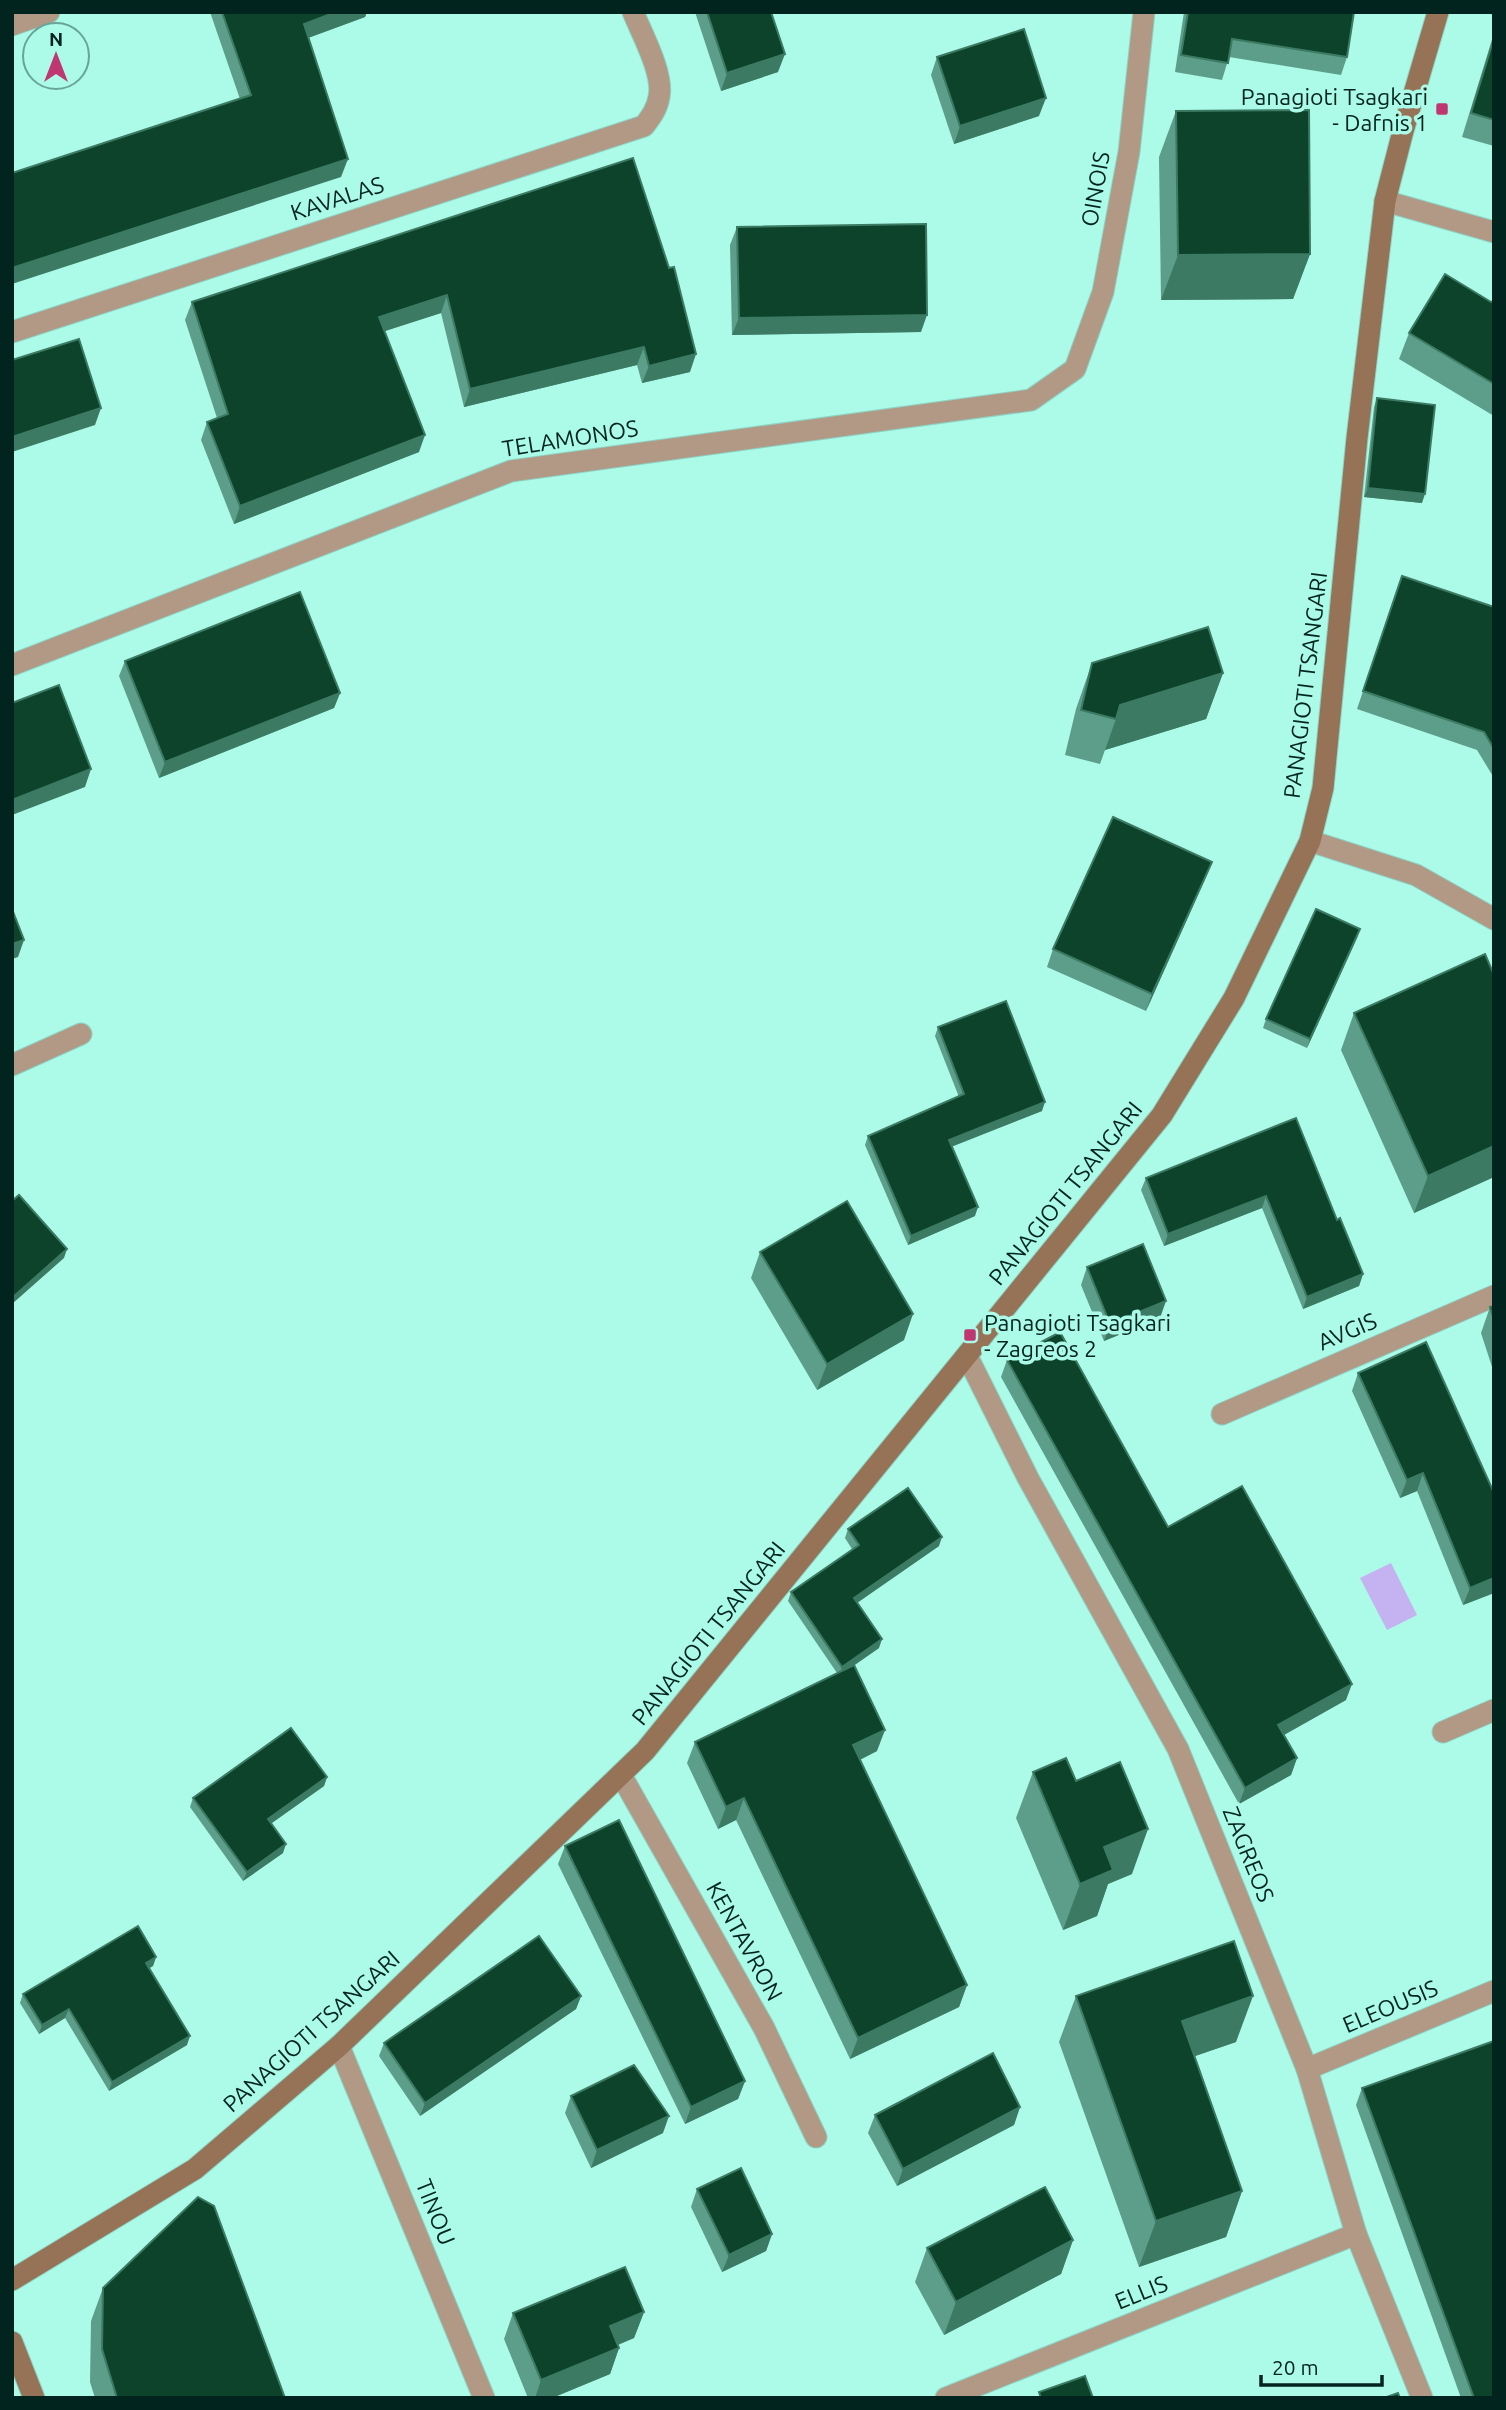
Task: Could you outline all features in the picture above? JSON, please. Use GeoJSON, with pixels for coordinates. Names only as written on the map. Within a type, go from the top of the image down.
{"type":"FeatureCollection","features":[{"type":"Feature","properties":{"kind":"street"},"geometry":{"type":"LineString","coordinates":[[12,25],[50,12]]}},
{"type":"Feature","properties":{"kind":"street","name":"KAVALAS"},"geometry":{"type":"LineString","coordinates":[[12,332],[644,126],[655,111],[660,94],[660,80],[633,12]]}},
{"type":"Feature","properties":{"kind":"street","name":"OINOIS"},"geometry":{"type":"LineString","coordinates":[[1075,369],[1105,279],[1129,152],[1144,12]]}},
{"type":"Feature","properties":{"kind":"street","name":"PANAGIOTI TSANGARI"},"geometry":{"type":"LineString","coordinates":[[12,2280],[195,2169],[339,2046],[645,1751],[1162,1115],[1234,998],[1310,841],[1323,788],[1357,438],[1385,201],[1402,131],[1437,12]]}},
{"type":"Feature","properties":{"kind":"street"},"geometry":{"type":"LineString","coordinates":[[1385,201],[1494,232]]}},
{"type":"Feature","properties":{"kind":"street","name":"TELAMONOS"},"geometry":{"type":"LineString","coordinates":[[12,665],[511,471],[1031,400],[1075,369]]}},
{"type":"Feature","properties":{"kind":"street"},"geometry":{"type":"LineString","coordinates":[[1310,841],[1416,875],[1494,919]]}},
{"type":"Feature","properties":{"kind":"street"},"geometry":{"type":"LineString","coordinates":[[12,1065],[81,1034]]}},
{"type":"Feature","properties":{"kind":"street","name":"AVGIS"},"geometry":{"type":"LineString","coordinates":[[1222,1414],[1494,1296]]}},
{"type":"Feature","properties":{"kind":"street","name":"ZAGREOS"},"geometry":{"type":"LineString","coordinates":[[967,1356],[1028,1478],[1178,1749],[1307,2069],[1356,2234],[1422,2398]]}},
{"type":"Feature","properties":{"kind":"street"},"geometry":{"type":"LineString","coordinates":[[1443,1732],[1494,1710]]}},
{"type":"Feature","properties":{"kind":"street","name":"KENTAVRON"},"geometry":{"type":"LineString","coordinates":[[621,1775],[764,2028],[816,2137]]}},
{"type":"Feature","properties":{"kind":"street","name":"ELEOUSIS"},"geometry":{"type":"LineString","coordinates":[[1307,2069],[1494,1991]]}},
{"type":"Feature","properties":{"kind":"street","name":"TINOU"},"geometry":{"type":"LineString","coordinates":[[339,2046],[484,2398]]}},
{"type":"Feature","properties":{"kind":"street","name":"ELLIS"},"geometry":{"type":"LineString","coordinates":[[946,2398],[1356,2234]]}},
{"type":"Feature","properties":{"kind":"street"},"geometry":{"type":"LineString","coordinates":[[12,2342],[34,2398]]}},
{"type":"Feature","properties":{"kind":"shaded area"},"geometry":{"type":"Polygon","coordinates":[[[1391,1563],[1417,1615],[1387,1630],[1360,1578],[1391,1563]]]}},
{"type":"Feature","properties":{"kind":"building"},"geometry":{"type":"Polygon","coordinates":[[[222,12],[336,12],[304,24],[348,159],[12,268],[12,173],[251,95],[222,12]]]}},
{"type":"Feature","properties":{"kind":"building"},"geometry":{"type":"Polygon","coordinates":[[[707,12],[771,12],[785,54],[727,73],[707,12]]]}},
{"type":"Feature","properties":{"kind":"building"},"geometry":{"type":"Polygon","coordinates":[[[1188,12],[1354,12],[1347,57],[1232,39],[1228,63],[1181,55],[1188,12]]]}},
{"type":"Feature","properties":{"kind":"building"},"geometry":{"type":"Polygon","coordinates":[[[1024,29],[1046,98],[960,126],[937,57],[1024,29]]]}},
{"type":"Feature","properties":{"kind":"building"},"geometry":{"type":"Polygon","coordinates":[[[1494,38],[1494,120],[1471,113],[1494,38]]]}},
{"type":"Feature","properties":{"kind":"building"},"geometry":{"type":"Polygon","coordinates":[[[1309,110],[1310,254],[1178,255],[1176,111],[1309,110]]]}},
{"type":"Feature","properties":{"kind":"building"},"geometry":{"type":"Polygon","coordinates":[[[633,158],[669,268],[674,267],[696,354],[649,366],[644,347],[470,389],[447,295],[379,317],[425,435],[240,506],[207,422],[228,414],[192,302],[633,158]]]}},
{"type":"Feature","properties":{"kind":"building"},"geometry":{"type":"Polygon","coordinates":[[[926,224],[927,315],[739,318],[737,227],[926,224]]]}},
{"type":"Feature","properties":{"kind":"building"},"geometry":{"type":"Polygon","coordinates":[[[1445,274],[1491,302],[1494,301],[1494,384],[1409,333],[1445,274]]]}},
{"type":"Feature","properties":{"kind":"building"},"geometry":{"type":"Polygon","coordinates":[[[79,339],[101,408],[12,437],[12,360],[79,339]]]}},
{"type":"Feature","properties":{"kind":"building"},"geometry":{"type":"Polygon","coordinates":[[[1377,398],[1435,405],[1425,494],[1368,488],[1377,398]]]}},
{"type":"Feature","properties":{"kind":"building"},"geometry":{"type":"Polygon","coordinates":[[[1402,576],[1494,607],[1494,749],[1484,732],[1363,691],[1402,576]]]}},
{"type":"Feature","properties":{"kind":"building"},"geometry":{"type":"Polygon","coordinates":[[[300,592],[340,693],[165,762],[125,661],[300,592]]]}},
{"type":"Feature","properties":{"kind":"building"},"geometry":{"type":"Polygon","coordinates":[[[1208,627],[1223,673],[1120,705],[1116,719],[1081,710],[1092,663],[1208,627]]]}},
{"type":"Feature","properties":{"kind":"building"},"geometry":{"type":"Polygon","coordinates":[[[59,685],[91,769],[12,800],[12,703],[59,685]]]}},
{"type":"Feature","properties":{"kind":"building"},"geometry":{"type":"Polygon","coordinates":[[[1113,817],[1212,862],[1152,994],[1053,949],[1113,817]]]}},
{"type":"Feature","properties":{"kind":"building"},"geometry":{"type":"Polygon","coordinates":[[[12,909],[24,940],[12,944],[12,909]]]}},
{"type":"Feature","properties":{"kind":"building"},"geometry":{"type":"Polygon","coordinates":[[[1316,909],[1360,929],[1310,1039],[1266,1019],[1316,909]]]}},
{"type":"Feature","properties":{"kind":"building"},"geometry":{"type":"Polygon","coordinates":[[[1485,954],[1494,975],[1494,1146],[1428,1176],[1354,1013],[1485,954]]]}},
{"type":"Feature","properties":{"kind":"building"},"geometry":{"type":"Polygon","coordinates":[[[1006,1001],[1045,1102],[949,1140],[978,1207],[911,1236],[868,1136],[964,1094],[938,1027],[1006,1001]]]}},
{"type":"Feature","properties":{"kind":"building"},"geometry":{"type":"Polygon","coordinates":[[[1296,1118],[1337,1220],[1340,1218],[1363,1274],[1307,1297],[1266,1196],[1168,1234],[1146,1178],[1296,1118]]]}},
{"type":"Feature","properties":{"kind":"building"},"geometry":{"type":"Polygon","coordinates":[[[19,1195],[67,1249],[12,1298],[12,1201],[19,1195]]]}},
{"type":"Feature","properties":{"kind":"building"},"geometry":{"type":"Polygon","coordinates":[[[847,1201],[913,1314],[827,1364],[760,1252],[847,1201]]]}},
{"type":"Feature","properties":{"kind":"building"},"geometry":{"type":"Polygon","coordinates":[[[1143,1244],[1166,1301],[1110,1324],[1087,1267],[1143,1244]]]}},
{"type":"Feature","properties":{"kind":"building"},"geometry":{"type":"Polygon","coordinates":[[[1060,1332],[1168,1527],[1242,1486],[1352,1684],[1278,1725],[1297,1758],[1245,1788],[1007,1360],[1060,1332]]]}},
{"type":"Feature","properties":{"kind":"building"},"geometry":{"type":"Polygon","coordinates":[[[1426,1342],[1494,1493],[1494,1578],[1470,1588],[1423,1473],[1407,1480],[1358,1373],[1426,1342]]]}},
{"type":"Feature","properties":{"kind":"building"},"geometry":{"type":"Polygon","coordinates":[[[908,1488],[942,1537],[854,1598],[882,1639],[842,1667],[791,1592],[859,1545],[848,1529],[908,1488]]]}},
{"type":"Feature","properties":{"kind":"building"},"geometry":{"type":"Polygon","coordinates":[[[854,1665],[885,1730],[853,1745],[967,1985],[858,2038],[744,1798],[726,1807],[695,1742],[854,1665]]]}},
{"type":"Feature","properties":{"kind":"building"},"geometry":{"type":"Polygon","coordinates":[[[291,1728],[327,1777],[268,1819],[286,1844],[247,1872],[193,1798],[291,1728]]]}},
{"type":"Feature","properties":{"kind":"building"},"geometry":{"type":"Polygon","coordinates":[[[1066,1758],[1076,1781],[1120,1762],[1148,1829],[1104,1847],[1113,1870],[1080,1884],[1033,1772],[1066,1758]]]}},
{"type":"Feature","properties":{"kind":"building"},"geometry":{"type":"Polygon","coordinates":[[[619,1820],[745,2081],[691,2107],[565,1846],[619,1820]]]}},
{"type":"Feature","properties":{"kind":"building"},"geometry":{"type":"Polygon","coordinates":[[[138,1926],[156,1957],[146,1963],[190,2036],[112,2082],[69,2009],[42,2025],[23,1994],[138,1926]]]}},
{"type":"Feature","properties":{"kind":"building"},"geometry":{"type":"Polygon","coordinates":[[[539,1936],[581,1996],[425,2103],[384,2043],[539,1936]]]}},
{"type":"Feature","properties":{"kind":"building"},"geometry":{"type":"Polygon","coordinates":[[[1234,1941],[1253,1996],[1182,2021],[1242,2191],[1156,2221],[1076,1996],[1234,1941]]]}},
{"type":"Feature","properties":{"kind":"building"},"geometry":{"type":"Polygon","coordinates":[[[1494,2041],[1494,2398],[1474,2398],[1362,2088],[1494,2041]]]}},
{"type":"Feature","properties":{"kind":"building"},"geometry":{"type":"Polygon","coordinates":[[[993,2053],[1020,2107],[903,2169],[875,2115],[993,2053]]]}},
{"type":"Feature","properties":{"kind":"building"},"geometry":{"type":"Polygon","coordinates":[[[634,2065],[669,2116],[597,2150],[571,2096],[634,2065]]]}},
{"type":"Feature","properties":{"kind":"building"},"geometry":{"type":"Polygon","coordinates":[[[741,2168],[772,2234],[729,2255],[697,2189],[741,2168]]]}},
{"type":"Feature","properties":{"kind":"building"},"geometry":{"type":"Polygon","coordinates":[[[1045,2187],[1073,2240],[956,2302],[927,2248],[1045,2187]]]}},
{"type":"Feature","properties":{"kind":"building"},"geometry":{"type":"Polygon","coordinates":[[[198,2197],[214,2206],[285,2398],[117,2398],[102,2349],[103,2288],[198,2197]]]}},
{"type":"Feature","properties":{"kind":"building"},"geometry":{"type":"Polygon","coordinates":[[[625,2267],[644,2312],[610,2326],[619,2348],[541,2380],[513,2313],[625,2267]]]}},
{"type":"Feature","properties":{"kind":"building"},"geometry":{"type":"Polygon","coordinates":[[[1085,2376],[1093,2398],[1041,2398],[1039,2392],[1085,2376]]]}},
{"type":"Feature","properties":{"kind":"building"},"geometry":{"type":"Polygon","coordinates":[[[1398,2393],[1400,2398],[1384,2398],[1398,2393]]]}},
{"type":"Feature","properties":{"kind":"place","name":"Panagioti Tsagkari - Dafnis 1"},"geometry":{"type":"Point","coordinates":[1442,109]}},
{"type":"Feature","properties":{"kind":"place","name":"Panagioti Tsagkari - Zagreos 2"},"geometry":{"type":"Point","coordinates":[970,1335]}}]}
